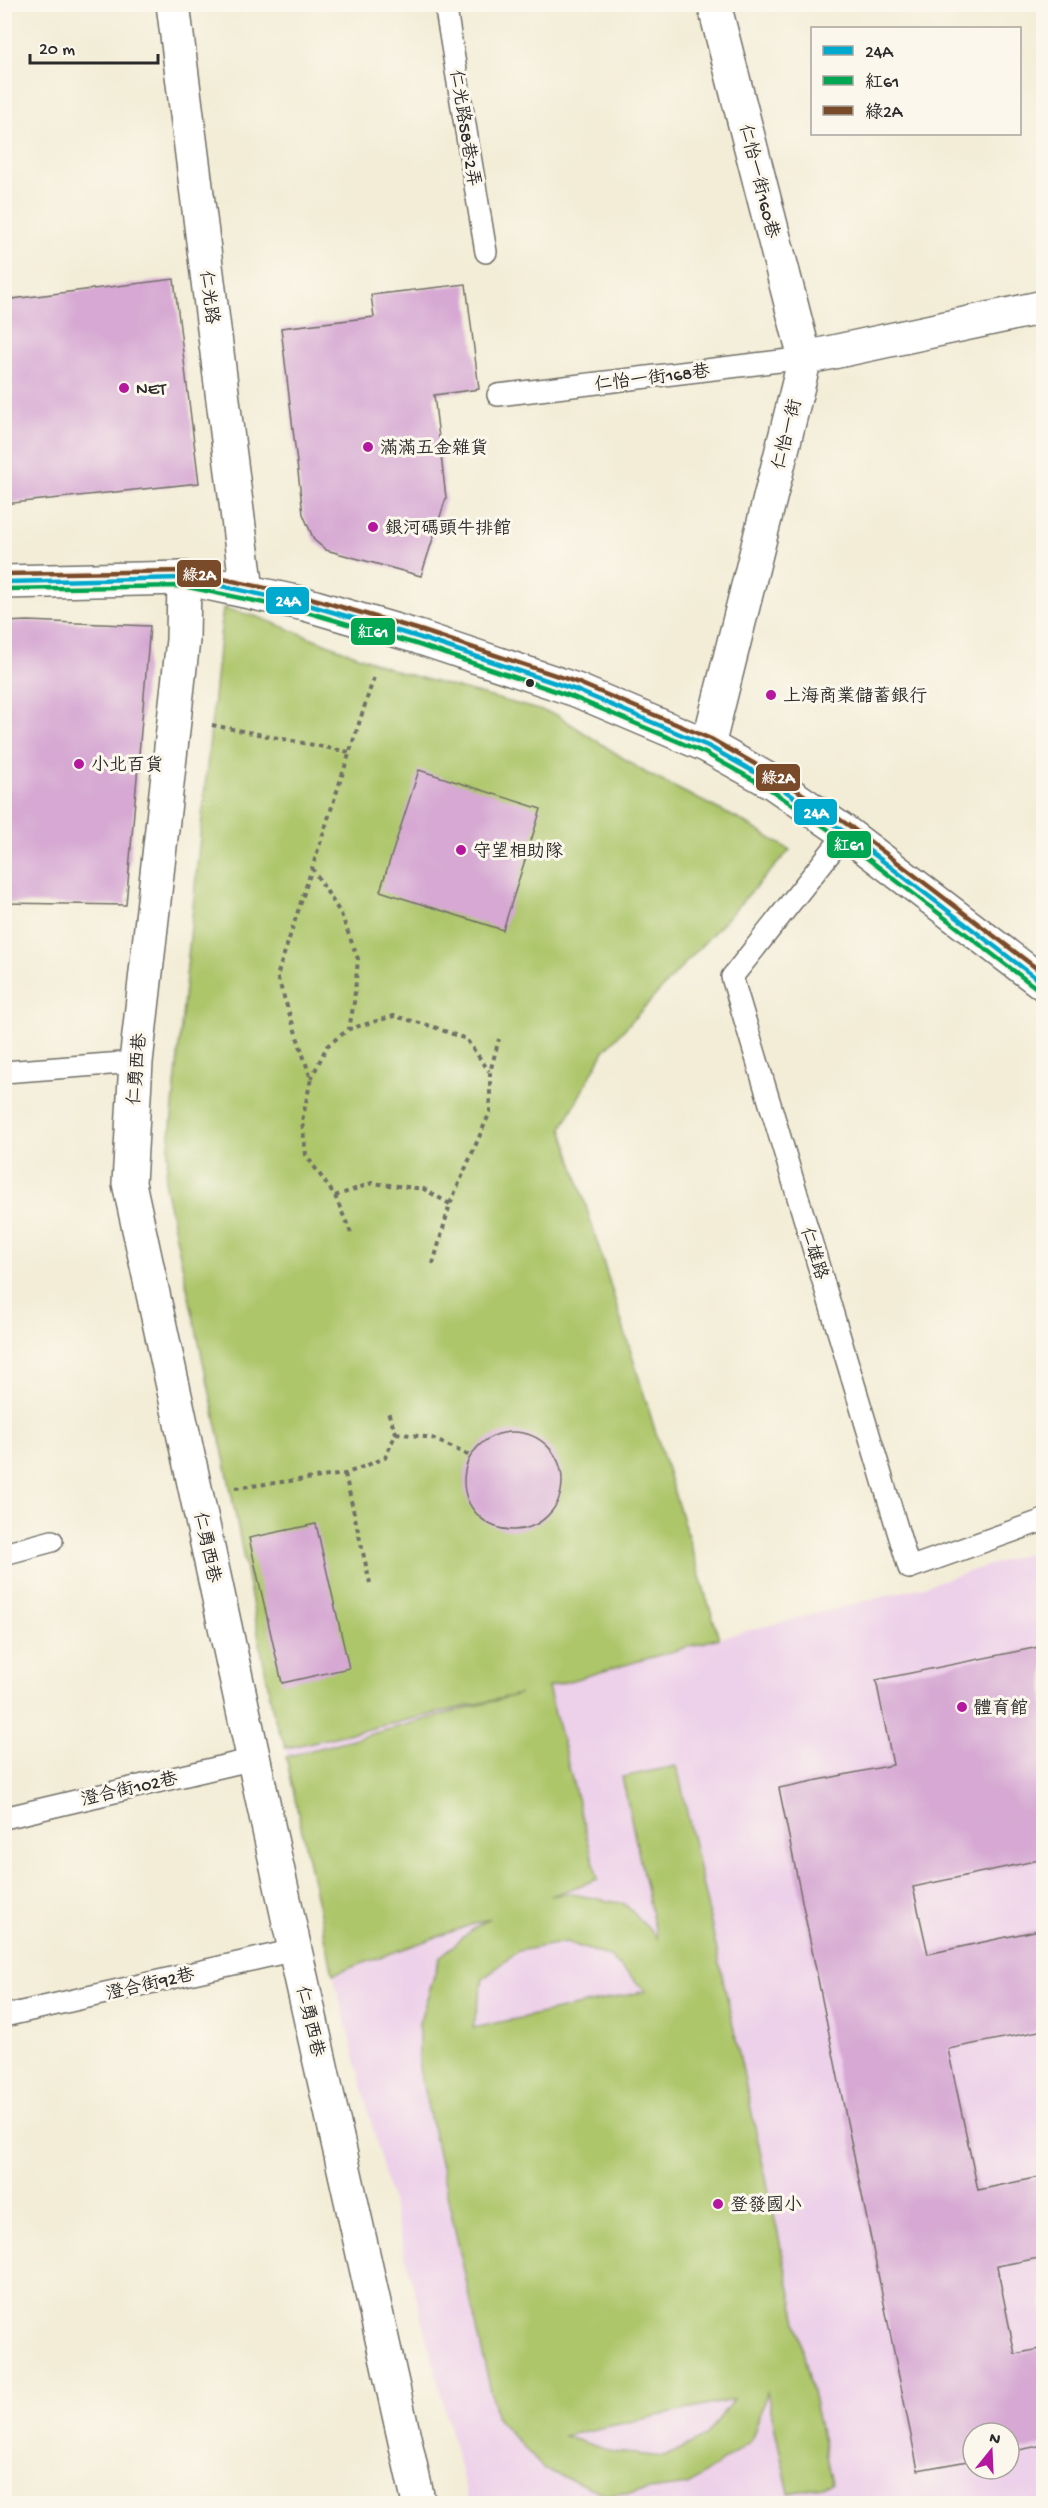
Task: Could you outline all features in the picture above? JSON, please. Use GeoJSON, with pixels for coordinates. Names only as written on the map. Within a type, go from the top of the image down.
{"type":"FeatureCollection","features":[{"type":"Feature","properties":{"kind":"street","name":"仁光路"},"geometry":{"type":"LineString","coordinates":[[173,4],[246,590]]}},
{"type":"Feature","properties":{"kind":"street","name":"仁怡一街160巷"},"geometry":{"type":"LineString","coordinates":[[714,4],[805,358]]}},
{"type":"Feature","properties":{"kind":"street"},"geometry":{"type":"LineString","coordinates":[[805,358],[1044,307]]}},
{"type":"Feature","properties":{"kind":"street","name":"仁怡一街"},"geometry":{"type":"LineString","coordinates":[[708,746],[805,358]]}},
{"type":"Feature","properties":{"kind":"street"},"geometry":{"type":"LineString","coordinates":[[4,582],[184,578],[246,590],[418,638],[565,687],[708,746],[772,782],[846,833],[1044,984]]}},
{"type":"Feature","properties":{"kind":"street","name":"仁勇西巷"},"geometry":{"type":"LineString","coordinates":[[184,578],[183,640],[136,1062],[129,1183],[295,1950],[419,2504]]}},
{"type":"Feature","properties":{"kind":"lane","name":"仁光路58巷2弄"},"geometry":{"type":"LineString","coordinates":[[446,4],[486,252]]}},
{"type":"Feature","properties":{"kind":"lane","name":"仁怡一街168巷"},"geometry":{"type":"LineString","coordinates":[[498,395],[805,358]]}},
{"type":"Feature","properties":{"kind":"lane","name":"仁雄路"},"geometry":{"type":"LineString","coordinates":[[846,833],[732,977],[909,1568],[1044,1520]]}},
{"type":"Feature","properties":{"kind":"lane"},"geometry":{"type":"LineString","coordinates":[[4,1072],[136,1062]]}},
{"type":"Feature","properties":{"kind":"lane"},"geometry":{"type":"LineString","coordinates":[[4,1554],[52,1541]]}},
{"type":"Feature","properties":{"kind":"lane","name":"澄合街102巷"},"geometry":{"type":"LineString","coordinates":[[4,1818],[254,1758]]}},
{"type":"Feature","properties":{"kind":"lane","name":"澄合街92巷"},"geometry":{"type":"LineString","coordinates":[[4,2016],[295,1950]]}},
{"type":"Feature","properties":{"kind":"path"},"geometry":{"type":"LineString","coordinates":[[311,1079],[277,976],[374,677]]}},
{"type":"Feature","properties":{"kind":"path"},"geometry":{"type":"LineString","coordinates":[[174,719],[350,752]]}},
{"type":"Feature","properties":{"kind":"path"},"geometry":{"type":"LineString","coordinates":[[312,868],[341,914],[358,959],[349,1029]]}},
{"type":"Feature","properties":{"kind":"path"},"geometry":{"type":"LineString","coordinates":[[351,1233],[335,1196],[306,1155],[302,1121],[311,1079],[327,1046],[349,1029],[394,1016],[431,1026],[466,1040],[490,1072]]}},
{"type":"Feature","properties":{"kind":"path"},"geometry":{"type":"LineString","coordinates":[[433,1264],[450,1204],[490,1112],[490,1072],[499,1039]]}},
{"type":"Feature","properties":{"kind":"path"},"geometry":{"type":"LineString","coordinates":[[335,1196],[372,1183],[424,1189],[450,1204]]}},
{"type":"Feature","properties":{"kind":"path"},"geometry":{"type":"LineString","coordinates":[[196,1494],[260,1483],[345,1474],[385,1458],[396,1432],[388,1412]]}},
{"type":"Feature","properties":{"kind":"path"},"geometry":{"type":"LineString","coordinates":[[396,1432],[432,1438],[470,1456]]}},
{"type":"Feature","properties":{"kind":"path"},"geometry":{"type":"LineString","coordinates":[[345,1474],[370,1583]]}},
{"type":"Feature","properties":{"kind":"shaded area","name":"登發國小"},"geometry":{"type":"Polygon","coordinates":[[[1043,1548],[1043,2503],[469,2503],[333,1974],[286,1748],[548,1687],[719,1638],[918,1588],[1043,1548]]]}},
{"type":"Feature","properties":{"kind":"green space"},"geometry":{"type":"Polygon","coordinates":[[[223,608],[258,617],[399,672],[557,715],[646,773],[742,821],[790,850],[604,1051],[562,1128],[719,1638],[548,1687],[598,1879],[551,1896],[567,1893],[625,1904],[657,1938],[622,1777],[677,1766],[832,2484],[789,2493],[767,2392],[751,2441],[688,2485],[609,2495],[544,2469],[497,2419],[419,2068],[419,2023],[440,1957],[474,1928],[490,1918],[333,1974],[286,1757],[520,1694],[286,1748],[274,1717],[229,1481],[165,1186],[223,608]],[[566,1942],[518,1951],[483,1979],[473,2028],[646,1991],[610,1957],[566,1942]],[[733,2400],[563,2436],[614,2452],[664,2457],[706,2436],[733,2400]]]}},
{"type":"Feature","properties":{"kind":"building","name":"NET"},"geometry":{"type":"Polygon","coordinates":[[[174,279],[199,483],[4,504],[4,300],[174,279]]]}},
{"type":"Feature","properties":{"kind":"building","name":"滿滿五金雜貨"},"geometry":{"type":"Polygon","coordinates":[[[466,284],[479,389],[434,395],[446,498],[421,576],[326,550],[314,540],[303,514],[281,328],[374,317],[371,295],[466,284]]]}},
{"type":"Feature","properties":{"kind":"building","name":"小北百貨"},"geometry":{"type":"Polygon","coordinates":[[[4,622],[150,626],[126,905],[4,903],[4,622]]]}},
{"type":"Feature","properties":{"kind":"building","name":"守望相助隊"},"geometry":{"type":"Polygon","coordinates":[[[419,770],[541,809],[503,930],[380,891],[419,770]]]}},
{"type":"Feature","properties":{"kind":"building"},"geometry":{"type":"Polygon","coordinates":[[[513,1432],[532,1435],[548,1446],[559,1462],[562,1481],[559,1500],[548,1516],[532,1527],[513,1530],[494,1527],[478,1516],[467,1500],[464,1481],[467,1462],[478,1446],[494,1435],[513,1432]]]}},
{"type":"Feature","properties":{"kind":"building"},"geometry":{"type":"Polygon","coordinates":[[[316,1524],[349,1668],[282,1683],[249,1538],[316,1524]]]}},
{"type":"Feature","properties":{"kind":"building"},"geometry":{"type":"Polygon","coordinates":[[[1044,1646],[1044,1859],[913,1887],[928,1954],[1044,1929],[1044,2030],[948,2049],[978,2190],[1044,2176],[1044,2257],[997,2266],[1015,2354],[1044,2348],[1044,2445],[1021,2450],[1021,2421],[961,2421],[961,2462],[918,2470],[779,1788],[893,1765],[876,1680],[1044,1646]]]}},
{"type":"Feature","properties":{"kind":"transit line","name":"綠2A"},"geometry":{"type":"LineString","coordinates":[[4,574],[186,571],[307,597],[420,630],[579,683],[711,739],[776,776],[851,827],[1044,974]]}},
{"type":"Feature","properties":{"kind":"transit line","name":"24A"},"geometry":{"type":"LineString","coordinates":[[4,582],[184,578],[305,604],[418,637],[576,690],[708,746],[772,782],[846,833],[1044,984]]}},
{"type":"Feature","properties":{"kind":"transit line","name":"紅61"},"geometry":{"type":"LineString","coordinates":[[4,589],[183,586],[303,611],[416,644],[573,697],[705,753],[768,788],[842,839],[1039,990]]}},
{"type":"Feature","properties":{"kind":"place","name":"NET"},"geometry":{"type":"Point","coordinates":[124,388]}},
{"type":"Feature","properties":{"kind":"place","name":"滿滿五金雜貨"},"geometry":{"type":"Point","coordinates":[368,447]}},
{"type":"Feature","properties":{"kind":"place","name":"銀河碼頭牛排館"},"geometry":{"type":"Point","coordinates":[373,527]}},
{"type":"Feature","properties":{"kind":"place","name":"上海商業儲蓄銀行"},"geometry":{"type":"Point","coordinates":[771,695]}},
{"type":"Feature","properties":{"kind":"place","name":"小北百貨"},"geometry":{"type":"Point","coordinates":[79,764]}},
{"type":"Feature","properties":{"kind":"place","name":"守望相助隊"},"geometry":{"type":"Point","coordinates":[461,850]}},
{"type":"Feature","properties":{"kind":"place","name":"體育館"},"geometry":{"type":"Point","coordinates":[962,1707]}},
{"type":"Feature","properties":{"kind":"place","name":"登發國小"},"geometry":{"type":"Point","coordinates":[718,2204]}}]}
